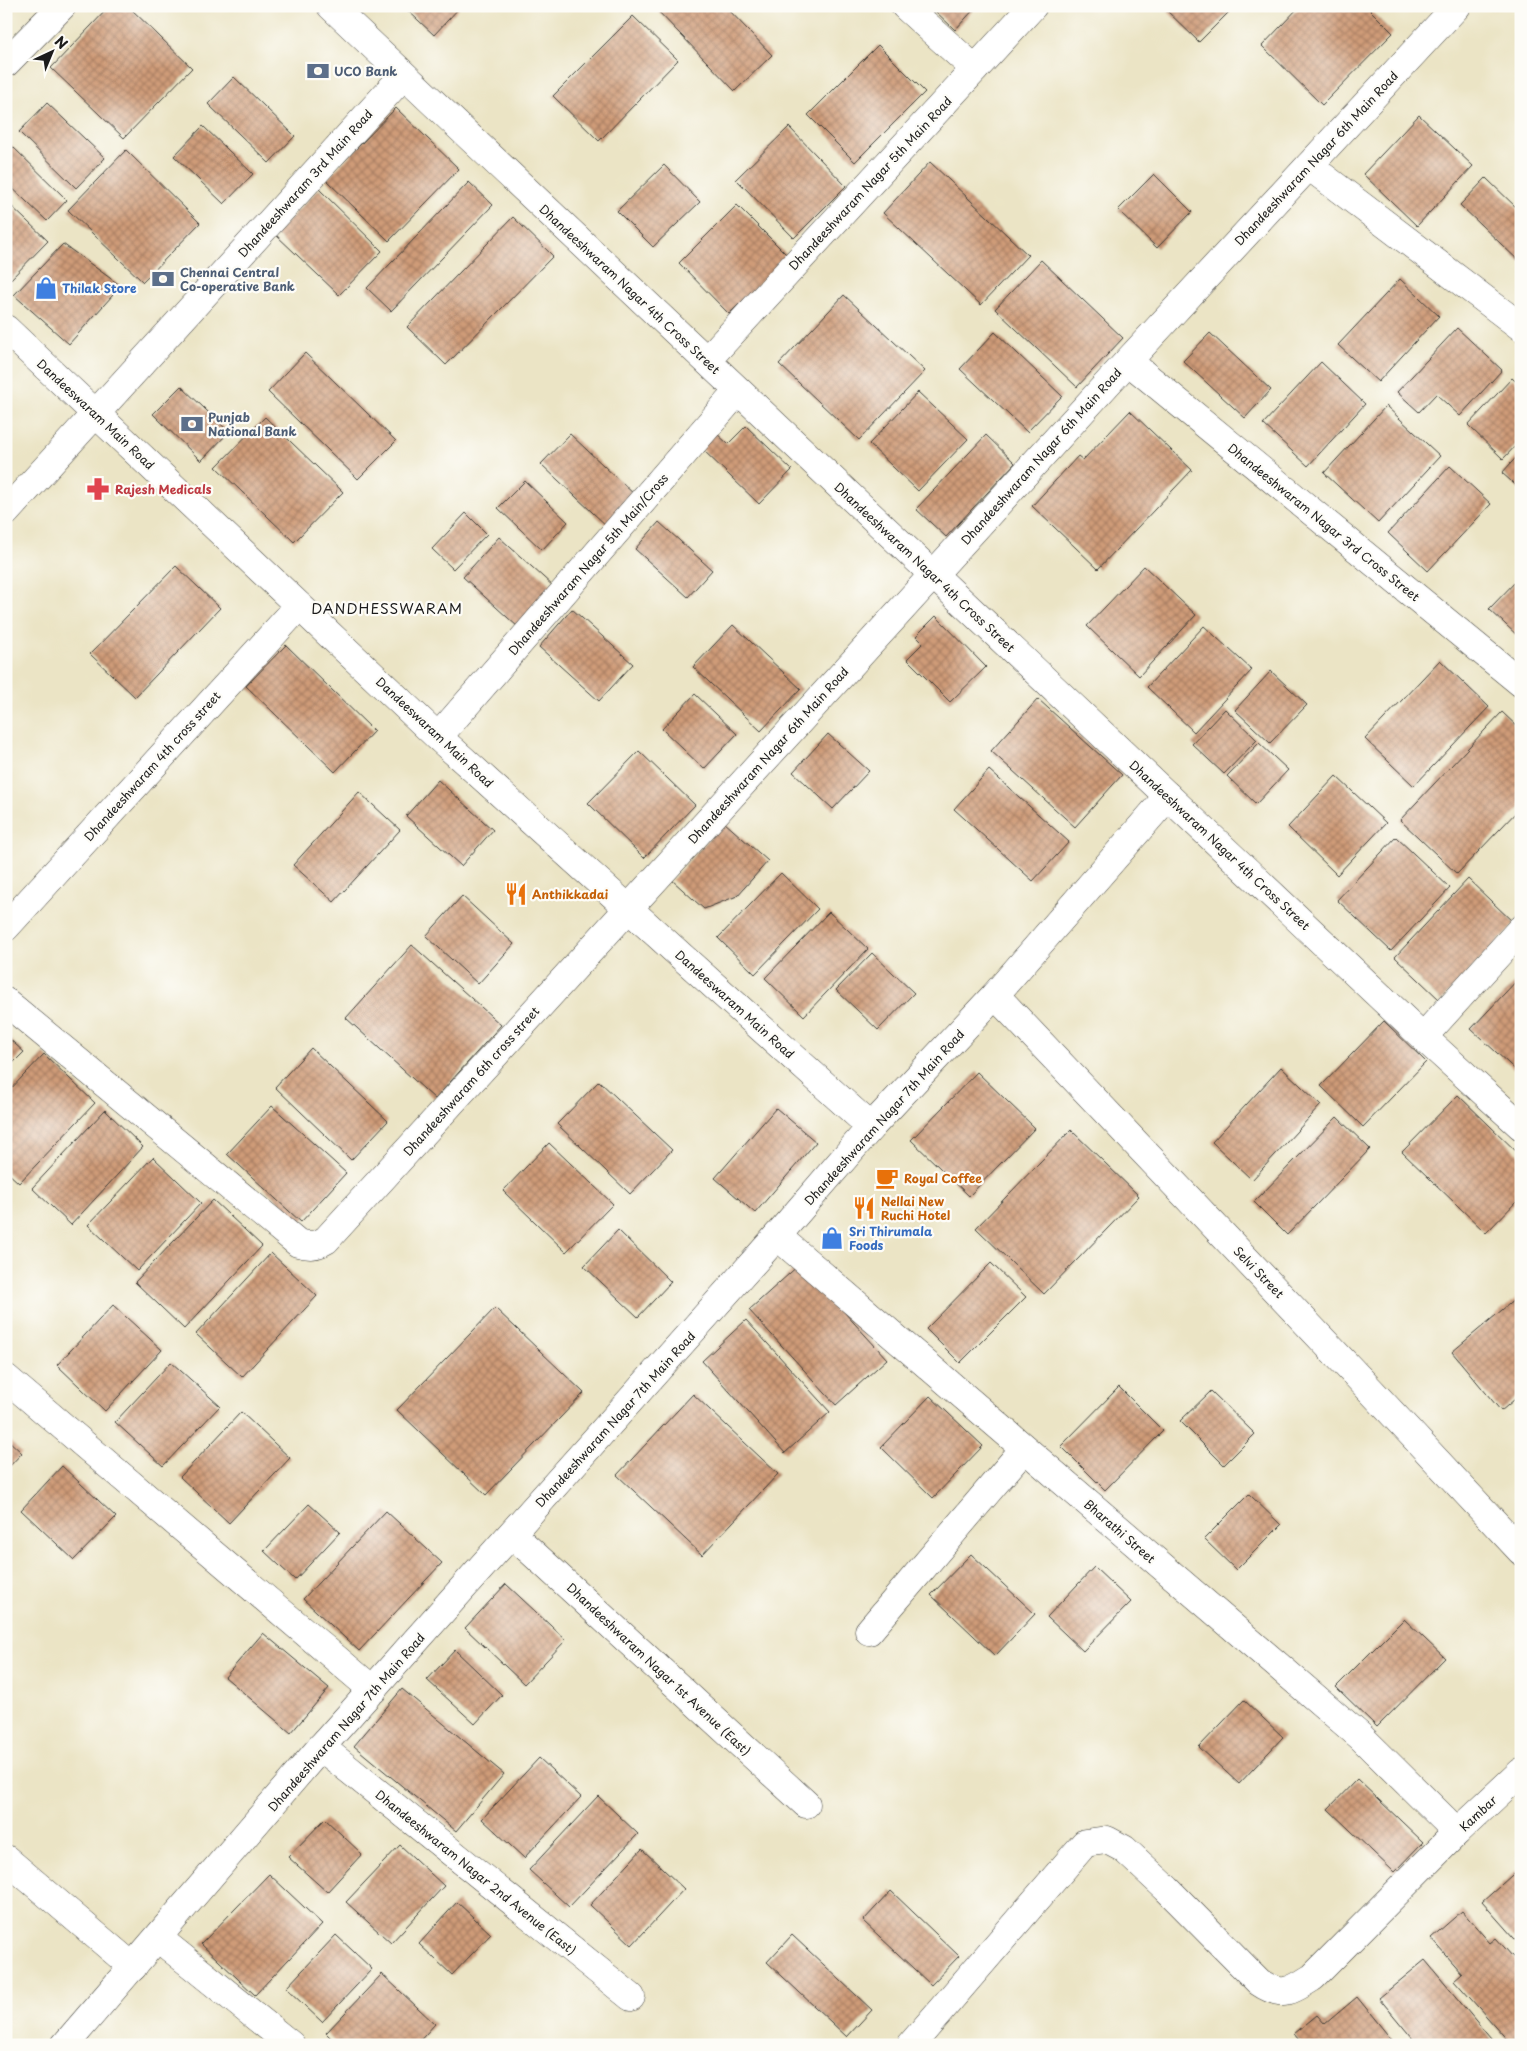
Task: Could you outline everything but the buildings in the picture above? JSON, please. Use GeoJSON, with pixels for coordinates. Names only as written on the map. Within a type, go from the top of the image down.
{"type":"FeatureCollection","features":[{"type":"Feature","properties":{"kind":"street"},"geometry":{"type":"LineString","coordinates":[[6,63],[62,6]]}},
{"type":"Feature","properties":{"kind":"street","name":"Dhandeeshwaram Nagar 4th Cross Street"},"geometry":{"type":"LineString","coordinates":[[331,6],[1423,1037],[1521,1126]]}},
{"type":"Feature","properties":{"kind":"street"},"geometry":{"type":"LineString","coordinates":[[905,6],[975,69]]}},
{"type":"Feature","properties":{"kind":"street","name":"Dhandeeshwaram Nagar 5th Main Road"},"geometry":{"type":"LineString","coordinates":[[707,360],[1033,6]]}},
{"type":"Feature","properties":{"kind":"street","name":"Dhandeeshwaram Nagar 6th Main Road"},"geometry":{"type":"LineString","coordinates":[[629,908],[1128,360],[1457,6]]}},
{"type":"Feature","properties":{"kind":"street","name":"Dhandeeshwaram 3rd Main Road"},"geometry":{"type":"LineString","coordinates":[[6,512],[403,76]]}},
{"type":"Feature","properties":{"kind":"street"},"geometry":{"type":"LineString","coordinates":[[1309,166],[1520,326]]}},
{"type":"Feature","properties":{"kind":"street","name":"Dandeeswaram Main Road"},"geometry":{"type":"LineString","coordinates":[[6,329],[438,737],[871,1127]]}},
{"type":"Feature","properties":{"kind":"street","name":"Dhandeeshwaram Nagar 3rd Cross Street"},"geometry":{"type":"LineString","coordinates":[[1128,360],[1521,683]]}},
{"type":"Feature","properties":{"kind":"street","name":"Dhandeeshwaram Nagar 5th Main/Cross"},"geometry":{"type":"LineString","coordinates":[[438,737],[738,391]]}},
{"type":"Feature","properties":{"kind":"street","name":"Dhandeeshwaram 4th cross street"},"geometry":{"type":"LineString","coordinates":[[6,927],[299,606]]}},
{"type":"Feature","properties":{"kind":"street","name":"Dhandeeshwaram Nagar 7th Main Road"},"geometry":{"type":"LineString","coordinates":[[65,2045],[321,1747],[777,1236],[871,1127],[995,995],[1168,796]]}},
{"type":"Feature","properties":{"kind":"street","name":"Dhandeeshwaram 6th cross street"},"geometry":{"type":"LineString","coordinates":[[6,1002],[298,1243],[308,1246],[326,1240],[629,908]]}},
{"type":"Feature","properties":{"kind":"street"},"geometry":{"type":"LineString","coordinates":[[1423,1037],[1521,929]]}},
{"type":"Feature","properties":{"kind":"street","name":"Selvi Street"},"geometry":{"type":"LineString","coordinates":[[995,995],[1521,1551]]}},
{"type":"Feature","properties":{"kind":"street","name":"Bharathi Street"},"geometry":{"type":"LineString","coordinates":[[777,1236],[1360,1736],[1456,1832]]}},
{"type":"Feature","properties":{"kind":"street"},"geometry":{"type":"LineString","coordinates":[[6,1378],[373,1690]]}},
{"type":"Feature","properties":{"kind":"street"},"geometry":{"type":"LineString","coordinates":[[869,1631],[1024,1449]]}},
{"type":"Feature","properties":{"kind":"street","name":"Dhandeeshwaram Nagar 1st Avenue (East)"},"geometry":{"type":"LineString","coordinates":[[512,1534],[806,1804]]}},
{"type":"Feature","properties":{"kind":"street","name":"Dhandeeshwaram Nagar 2nd Avenue (East)"},"geometry":{"type":"LineString","coordinates":[[321,1747],[632,1997]]}},
{"type":"Feature","properties":{"kind":"street","name":"Kambar"},"geometry":{"type":"LineString","coordinates":[[914,2044],[1003,1936],[1085,1844],[1107,1840],[1124,1849],[1160,1882],[1259,1982],[1270,1990],[1286,1992],[1313,1977],[1456,1832],[1521,1772]]}},
{"type":"Feature","properties":{"kind":"street"},"geometry":{"type":"LineString","coordinates":[[6,1860],[132,1967]]}},
{"type":"Feature","properties":{"kind":"street"},"geometry":{"type":"LineString","coordinates":[[158,1938],[292,2045]]}},
{"type":"Feature","properties":{"kind":"place","name":"UCO Bank"},"geometry":{"type":"Point","coordinates":[318,71]}},
{"type":"Feature","properties":{"kind":"place","name":"Chennai Central Co-operative Bank"},"geometry":{"type":"Point","coordinates":[163,279]}},
{"type":"Feature","properties":{"kind":"place","name":"Thilak Store"},"geometry":{"type":"Point","coordinates":[46,288]}},
{"type":"Feature","properties":{"kind":"place","name":"Punjab National Bank"},"geometry":{"type":"Point","coordinates":[192,424]}},
{"type":"Feature","properties":{"kind":"place","name":"Rajesh Medicals"},"geometry":{"type":"Point","coordinates":[98,489]}},
{"type":"Feature","properties":{"kind":"place","name":"Anthikkadai"},"geometry":{"type":"Point","coordinates":[516,894]}},
{"type":"Feature","properties":{"kind":"place","name":"Royal Coffee"},"geometry":{"type":"Point","coordinates":[887,1178]}},
{"type":"Feature","properties":{"kind":"place","name":"Nellai New Ruchi Hotel"},"geometry":{"type":"Point","coordinates":[864,1208]}},
{"type":"Feature","properties":{"kind":"place","name":"Sri Thirumala Foods"},"geometry":{"type":"Point","coordinates":[832,1238]}},
{"type":"Feature","properties":{"kind":"district","name":"DANDHESSWARAM"},"geometry":{"type":"Point","coordinates":[387,608]}}]}
